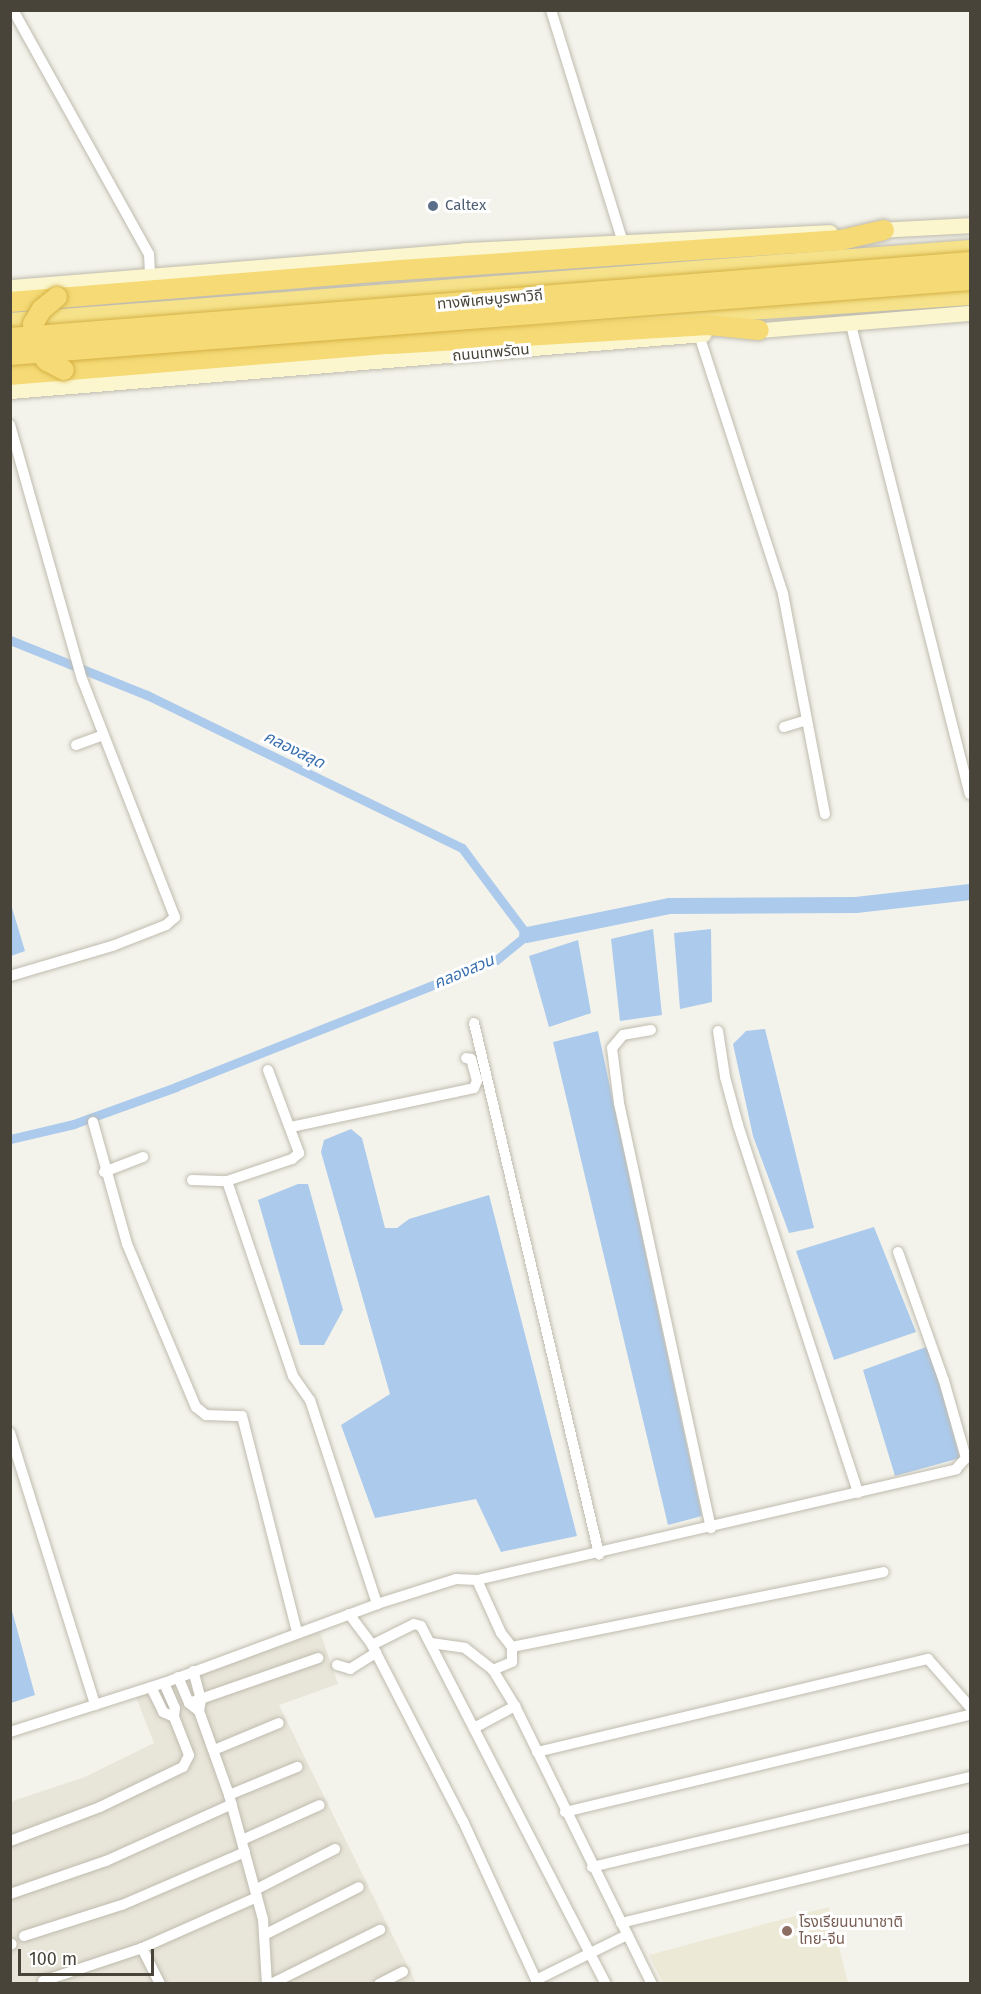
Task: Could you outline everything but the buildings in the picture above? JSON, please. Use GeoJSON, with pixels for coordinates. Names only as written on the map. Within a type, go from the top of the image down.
{"type":"FeatureCollection","features":[{"type":"Feature","properties":{"kind":"highway"},"geometry":{"type":"LineString","coordinates":[[10,302],[401,270],[841,240],[884,230]]}},
{"type":"Feature","properties":{"kind":"highway"},"geometry":{"type":"LineString","coordinates":[[841,240],[916,250]]}},
{"type":"Feature","properties":{"kind":"highway"},"geometry":{"type":"LineString","coordinates":[[10,322],[916,250],[970,249]]}},
{"type":"Feature","properties":{"kind":"highway","name":"ทางพิเศษบูรพาวิถี"},"geometry":{"type":"LineString","coordinates":[[10,338],[970,262]]}},
{"type":"Feature","properties":{"kind":"highway","name":"ทางพิเศษบูรพาวิถี"},"geometry":{"type":"LineString","coordinates":[[10,354],[970,280]]}},
{"type":"Feature","properties":{"kind":"highway","name":"ถนนเทพรัตน"},"geometry":{"type":"LineString","coordinates":[[10,364],[836,303],[970,296]]}},
{"type":"Feature","properties":{"kind":"highway"},"geometry":{"type":"LineString","coordinates":[[57,297],[42,309],[33,324],[36,348],[47,361],[64,370]]}},
{"type":"Feature","properties":{"kind":"highway"},"geometry":{"type":"LineString","coordinates":[[704,330],[836,303]]}},
{"type":"Feature","properties":{"kind":"highway"},"geometry":{"type":"LineString","coordinates":[[10,375],[391,344],[704,330],[759,330]]}},
{"type":"Feature","properties":{"kind":"main road"},"geometry":{"type":"LineString","coordinates":[[10,287],[622,240],[970,225]]}},
{"type":"Feature","properties":{"kind":"main road"},"geometry":{"type":"LineString","coordinates":[[759,330],[970,313]]}},
{"type":"Feature","properties":{"kind":"main road","name":"ถนนเทพรัตน"},"geometry":{"type":"LineString","coordinates":[[10,391],[704,330]]}},
{"type":"Feature","properties":{"kind":"street"},"geometry":{"type":"LineString","coordinates":[[13,10],[149,254],[150,276]]}},
{"type":"Feature","properties":{"kind":"street"},"geometry":{"type":"LineString","coordinates":[[550,10],[622,240]]}},
{"type":"Feature","properties":{"kind":"street"},"geometry":{"type":"LineString","coordinates":[[850,321],[970,794]]}},
{"type":"Feature","properties":{"kind":"street"},"geometry":{"type":"LineString","coordinates":[[704,330],[783,594],[825,814]]}},
{"type":"Feature","properties":{"kind":"street"},"geometry":{"type":"LineString","coordinates":[[10,425],[74,656],[174,920],[112,945],[10,976]]}},
{"type":"Feature","properties":{"kind":"street"},"geometry":{"type":"LineString","coordinates":[[784,727],[807,720]]}},
{"type":"Feature","properties":{"kind":"street"},"geometry":{"type":"LineString","coordinates":[[76,745],[103,735]]}},
{"type":"Feature","properties":{"kind":"street"},"geometry":{"type":"LineString","coordinates":[[474,1023],[599,1554]]}},
{"type":"Feature","properties":{"kind":"street"},"geometry":{"type":"LineString","coordinates":[[651,1030],[623,1035],[612,1048],[619,1103],[711,1528]]}},
{"type":"Feature","properties":{"kind":"street"},"geometry":{"type":"LineString","coordinates":[[718,1031],[725,1077],[738,1125],[858,1493]]}},
{"type":"Feature","properties":{"kind":"street"},"geometry":{"type":"LineString","coordinates":[[291,1127],[474,1088],[477,1081],[471,1059],[466,1058]]}},
{"type":"Feature","properties":{"kind":"street"},"geometry":{"type":"LineString","coordinates":[[192,1180],[227,1181],[296,1157],[299,1153],[268,1070]]}},
{"type":"Feature","properties":{"kind":"street"},"geometry":{"type":"LineString","coordinates":[[93,1122],[104,1172],[127,1244],[196,1407],[206,1415],[242,1416],[297,1632]]}},
{"type":"Feature","properties":{"kind":"street"},"geometry":{"type":"LineString","coordinates":[[104,1172],[143,1157]]}},
{"type":"Feature","properties":{"kind":"street"},"geometry":{"type":"LineString","coordinates":[[227,1181],[293,1376],[310,1400],[377,1604]]}},
{"type":"Feature","properties":{"kind":"street"},"geometry":{"type":"LineString","coordinates":[[10,1732],[164,1683],[297,1632],[456,1579],[477,1580],[599,1554],[956,1469],[966,1458],[944,1380],[897,1252]]}},
{"type":"Feature","properties":{"kind":"street"},"geometry":{"type":"LineString","coordinates":[[10,1433],[94,1705]]}},
{"type":"Feature","properties":{"kind":"street"},"geometry":{"type":"LineString","coordinates":[[512,1647],[884,1572]]}},
{"type":"Feature","properties":{"kind":"street"},"geometry":{"type":"LineString","coordinates":[[477,1580],[501,1633],[512,1647],[512,1662],[493,1670]]}},
{"type":"Feature","properties":{"kind":"street"},"geometry":{"type":"LineString","coordinates":[[349,1614],[374,1649],[463,1821],[537,1982],[627,1935]]}},
{"type":"Feature","properties":{"kind":"street"},"geometry":{"type":"LineString","coordinates":[[337,1665],[356,1668],[374,1649],[414,1624],[421,1626],[606,1983]]}},
{"type":"Feature","properties":{"kind":"street"},"geometry":{"type":"LineString","coordinates":[[431,1643],[465,1648],[493,1670],[515,1706],[592,1867],[652,1983]]}},
{"type":"Feature","properties":{"kind":"street"},"geometry":{"type":"LineString","coordinates":[[189,1703],[318,1658]]}},
{"type":"Feature","properties":{"kind":"street"},"geometry":{"type":"LineString","coordinates":[[537,1752],[928,1659],[970,1707]]}},
{"type":"Feature","properties":{"kind":"street"},"geometry":{"type":"LineString","coordinates":[[193,1671],[201,1700],[198,1712]]}},
{"type":"Feature","properties":{"kind":"street"},"geometry":{"type":"LineString","coordinates":[[178,1677],[189,1703],[198,1712],[214,1750],[230,1799],[256,1893],[264,1935],[269,1983],[380,1930]]}},
{"type":"Feature","properties":{"kind":"street"},"geometry":{"type":"LineString","coordinates":[[10,1841],[100,1807],[183,1767],[189,1755],[174,1717],[175,1708],[164,1683]]}},
{"type":"Feature","properties":{"kind":"street"},"geometry":{"type":"LineString","coordinates":[[151,1687],[163,1712],[174,1717]]}},
{"type":"Feature","properties":{"kind":"street"},"geometry":{"type":"LineString","coordinates":[[474,1728],[515,1706]]}},
{"type":"Feature","properties":{"kind":"street"},"geometry":{"type":"LineString","coordinates":[[565,1812],[970,1714]]}},
{"type":"Feature","properties":{"kind":"street"},"geometry":{"type":"LineString","coordinates":[[214,1750],[279,1723]]}},
{"type":"Feature","properties":{"kind":"street"},"geometry":{"type":"LineString","coordinates":[[10,1894],[106,1861],[297,1767]]}},
{"type":"Feature","properties":{"kind":"street"},"geometry":{"type":"LineString","coordinates":[[592,1867],[970,1777]]}},
{"type":"Feature","properties":{"kind":"street"},"geometry":{"type":"LineString","coordinates":[[242,1840],[320,1805]]}},
{"type":"Feature","properties":{"kind":"street"},"geometry":{"type":"LineString","coordinates":[[621,1923],[970,1838]]}},
{"type":"Feature","properties":{"kind":"street"},"geometry":{"type":"LineString","coordinates":[[43,1982],[142,1948],[256,1893],[335,1849]]}},
{"type":"Feature","properties":{"kind":"street"},"geometry":{"type":"LineString","coordinates":[[24,1936],[122,1905],[245,1852]]}},
{"type":"Feature","properties":{"kind":"street"},"geometry":{"type":"LineString","coordinates":[[264,1935],[359,1887]]}},
{"type":"Feature","properties":{"kind":"street"},"geometry":{"type":"LineString","coordinates":[[142,1948],[160,1983]]}},
{"type":"Feature","properties":{"kind":"street"},"geometry":{"type":"LineString","coordinates":[[379,1983],[403,1972]]}},
{"type":"Feature","properties":{"kind":"shaded area"},"geometry":{"type":"Polygon","coordinates":[[[320,1632],[338,1684],[279,1705],[416,1983],[11,1983],[10,1802],[85,1777],[154,1743],[136,1697],[320,1632]]]}},
{"type":"Feature","properties":{"kind":"shaded area","name":"โรงเรียนนานาชาติ ไทย-จีน"},"geometry":{"type":"Polygon","coordinates":[[[829,1907],[848,1983],[663,1983],[649,1955],[829,1907]]]}},
{"type":"Feature","properties":{"kind":"water"},"geometry":{"type":"Polygon","coordinates":[[[10,901],[25,951],[11,956],[10,956],[10,901]]]}},
{"type":"Feature","properties":{"kind":"water"},"geometry":{"type":"Polygon","coordinates":[[[653,929],[662,1015],[620,1021],[611,939],[653,929]]]}},
{"type":"Feature","properties":{"kind":"water"},"geometry":{"type":"Polygon","coordinates":[[[711,929],[712,1002],[680,1009],[674,933],[711,929]]]}},
{"type":"Feature","properties":{"kind":"water"},"geometry":{"type":"Polygon","coordinates":[[[578,940],[591,1013],[549,1027],[529,956],[578,940]]]}},
{"type":"Feature","properties":{"kind":"water"},"geometry":{"type":"Polygon","coordinates":[[[765,1029],[814,1228],[789,1233],[753,1136],[733,1044],[746,1031],[765,1029]]]}},
{"type":"Feature","properties":{"kind":"water"},"geometry":{"type":"Polygon","coordinates":[[[598,1031],[702,1516],[668,1525],[553,1042],[598,1031]]]}},
{"type":"Feature","properties":{"kind":"water"},"geometry":{"type":"Polygon","coordinates":[[[351,1129],[362,1138],[385,1228],[397,1228],[409,1219],[489,1195],[577,1536],[501,1552],[476,1499],[375,1518],[341,1425],[390,1394],[321,1152],[324,1140],[351,1129]]]}},
{"type":"Feature","properties":{"kind":"water"},"geometry":{"type":"Polygon","coordinates":[[[298,1184],[308,1184],[343,1310],[324,1345],[300,1345],[258,1200],[298,1184]]]}},
{"type":"Feature","properties":{"kind":"water"},"geometry":{"type":"Polygon","coordinates":[[[874,1227],[916,1332],[834,1360],[796,1251],[874,1227]]]}},
{"type":"Feature","properties":{"kind":"water"},"geometry":{"type":"Polygon","coordinates":[[[929,1346],[960,1458],[895,1476],[863,1370],[929,1346]]]}},
{"type":"Feature","properties":{"kind":"water"},"geometry":{"type":"Polygon","coordinates":[[[11,1607],[35,1695],[10,1703],[11,1607]]]}},
{"type":"Feature","properties":{"kind":"waterway","name":"คลองสลุด"},"geometry":{"type":"LineString","coordinates":[[10,640],[147,695],[462,848],[527,935],[496,960],[176,1087],[74,1124],[10,1139]]}},
{"type":"Feature","properties":{"kind":"waterway","name":"คลองสวน"},"geometry":{"type":"LineString","coordinates":[[527,935],[670,906],[856,905],[970,892]]}},
{"type":"Feature","properties":{"kind":"place","name":"Caltex"},"geometry":{"type":"Point","coordinates":[433,206]}},
{"type":"Feature","properties":{"kind":"place","name":"โรงเรียนนานาชาติ ไทย-จีน"},"geometry":{"type":"Point","coordinates":[787,1931]}}]}
